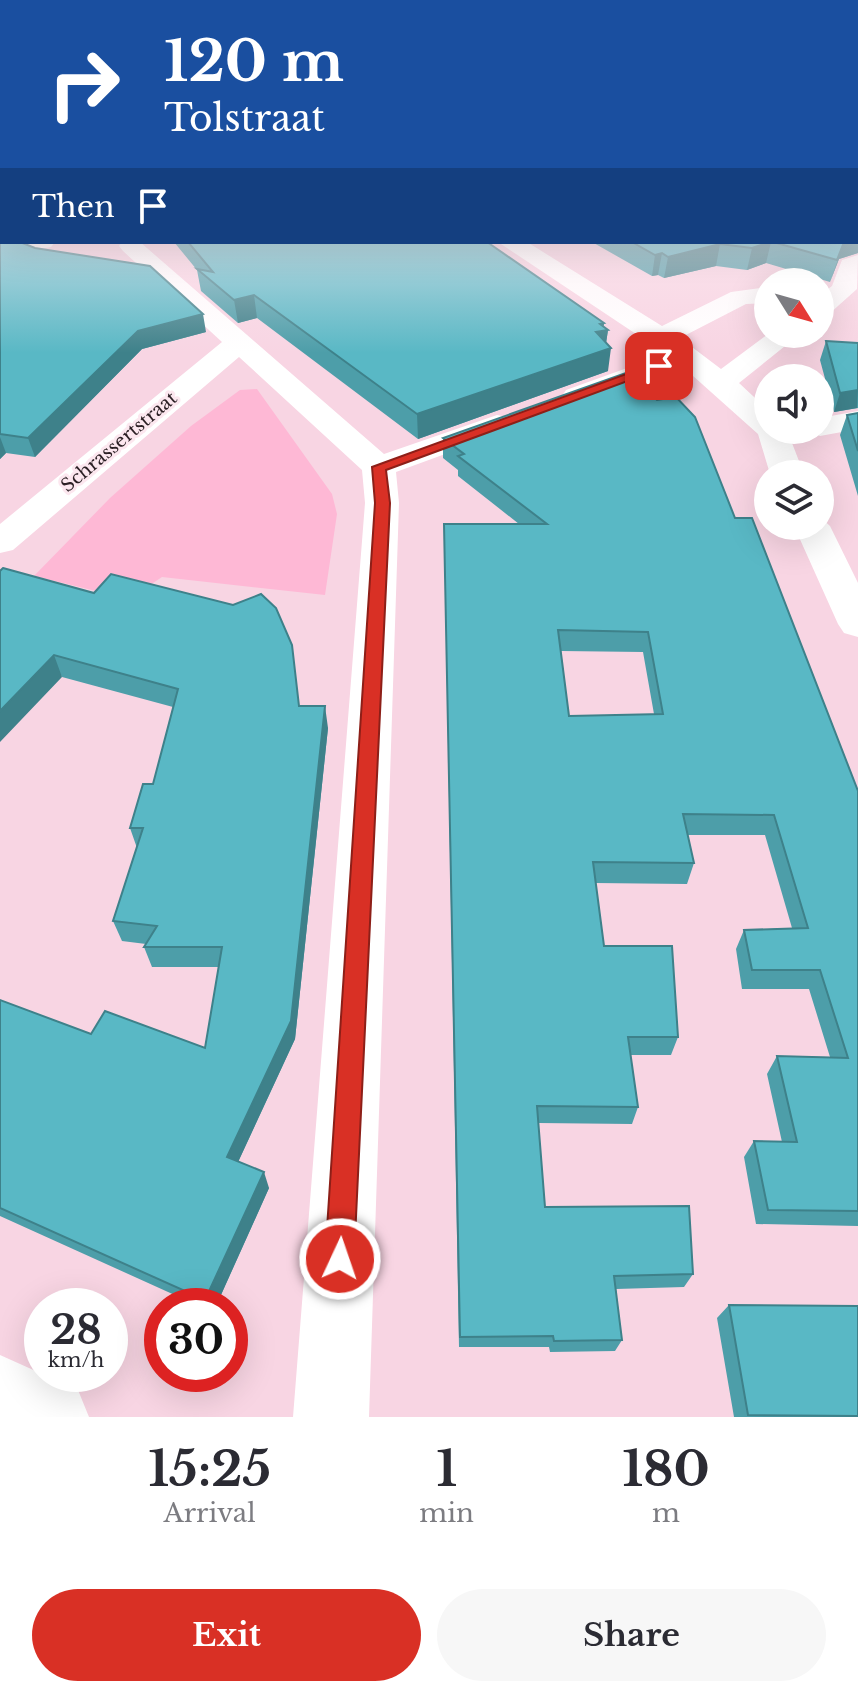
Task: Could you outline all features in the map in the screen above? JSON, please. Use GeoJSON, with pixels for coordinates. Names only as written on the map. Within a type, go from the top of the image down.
{"type":"FeatureCollection","features":[{"type":"Feature","properties":{"kind":"street"},"geometry":{"type":"LineString","coordinates":[[0,249],[31,244]]}},
{"type":"Feature","properties":{"kind":"street"},"geometry":{"type":"LineString","coordinates":[[513,244],[661,337],[754,409]]}},
{"type":"Feature","properties":{"kind":"street"},"geometry":{"type":"LineString","coordinates":[[131,246],[379,467],[382,519],[331,1417]]}},
{"type":"Feature","properties":{"kind":"street"},"geometry":{"type":"LineString","coordinates":[[834,297],[844,289],[851,265],[858,262]]}},
{"type":"Feature","properties":{"kind":"street"},"geometry":{"type":"LineString","coordinates":[[661,337],[740,297],[754,294]]}},
{"type":"Feature","properties":{"kind":"street","name":"Schrassertstraat"},"geometry":{"type":"LineString","coordinates":[[0,542],[238,343]]}},
{"type":"Feature","properties":{"kind":"street"},"geometry":{"type":"LineString","coordinates":[[722,382],[767,348]]}},
{"type":"Feature","properties":{"kind":"street"},"geometry":{"type":"LineString","coordinates":[[555,404],[687,356]]}},
{"type":"Feature","properties":{"kind":"street"},"geometry":{"type":"LineString","coordinates":[[379,467],[526,414]]}},
{"type":"Feature","properties":{"kind":"street"},"geometry":{"type":"LineString","coordinates":[[834,424],[858,420]]}},
{"type":"Feature","properties":{"kind":"street"},"geometry":{"type":"LineString","coordinates":[[819,540],[858,624]]}},
{"type":"Feature","properties":{"kind":"street"},"geometry":{"type":"LineString","coordinates":[[0,1392],[51,1417]]}},
{"type":"Feature","properties":{"kind":"shaded area"},"geometry":{"type":"Polygon","coordinates":[[[257,389],[332,494],[337,514],[325,595],[162,577],[129,599],[34,576],[110,498],[191,426],[240,390],[257,389]]]}},
{"type":"Feature","properties":{"kind":"building"},"geometry":{"type":"Polygon","coordinates":[[[0,244],[25,244],[150,266],[203,314],[138,331],[28,438],[0,434],[0,244]]]}},
{"type":"Feature","properties":{"kind":"building"},"geometry":{"type":"Polygon","coordinates":[[[190,244],[490,244],[604,323],[600,324],[608,330],[596,332],[611,348],[417,414],[254,295],[234,300],[197,269],[213,272],[190,244]]]}},
{"type":"Feature","properties":{"kind":"building"},"geometry":{"type":"Polygon","coordinates":[[[636,244],[720,244],[668,257],[662,253],[655,255],[636,244]]]}},
{"type":"Feature","properties":{"kind":"building"},"geometry":{"type":"Polygon","coordinates":[[[720,244],[764,244],[752,248],[720,244]]]}},
{"type":"Feature","properties":{"kind":"building"},"geometry":{"type":"Polygon","coordinates":[[[780,244],[843,244],[837,260],[780,244]]]}},
{"type":"Feature","properties":{"kind":"building"},"geometry":{"type":"Polygon","coordinates":[[[834,342],[858,343],[858,390],[840,393],[828,348],[834,348],[834,342]]]}},
{"type":"Feature","properties":{"kind":"building"},"geometry":{"type":"Polygon","coordinates":[[[629,372],[657,400],[676,397],[695,417],[735,518],[752,518],[754,540],[761,540],[858,791],[858,1211],[768,1210],[754,1141],[797,1142],[777,1056],[848,1058],[820,970],[752,970],[744,930],[808,928],[774,815],[683,814],[694,863],[593,862],[604,946],[672,946],[678,1037],[628,1037],[638,1107],[537,1106],[545,1207],[689,1206],[693,1274],[614,1276],[622,1340],[554,1341],[553,1336],[460,1337],[444,524],[547,524],[458,456],[464,454],[443,438],[629,372]],[[558,630],[569,716],[663,714],[648,632],[558,630]]]}},
{"type":"Feature","properties":{"kind":"building"},"geometry":{"type":"Polygon","coordinates":[[[858,413],[858,451],[847,415],[858,413]]]}},
{"type":"Feature","properties":{"kind":"building"},"geometry":{"type":"Polygon","coordinates":[[[3,568],[94,593],[111,574],[233,605],[261,594],[276,608],[292,645],[299,706],[325,706],[291,1021],[227,1157],[264,1172],[211,1288],[178,1288],[0,1208],[0,1000],[91,1034],[105,1011],[205,1048],[222,947],[144,947],[157,926],[113,921],[143,828],[130,828],[143,784],[153,784],[178,689],[54,655],[0,711],[0,571],[3,568]]]}},
{"type":"Feature","properties":{"kind":"building"},"geometry":{"type":"Polygon","coordinates":[[[729,1305],[858,1306],[858,1416],[748,1415],[729,1305]]]}},
{"type":"Feature","properties":{"kind":"route"},"geometry":{"type":"LineString","coordinates":[[340,1259],[382,503],[379,467],[659,366]]}}]}
